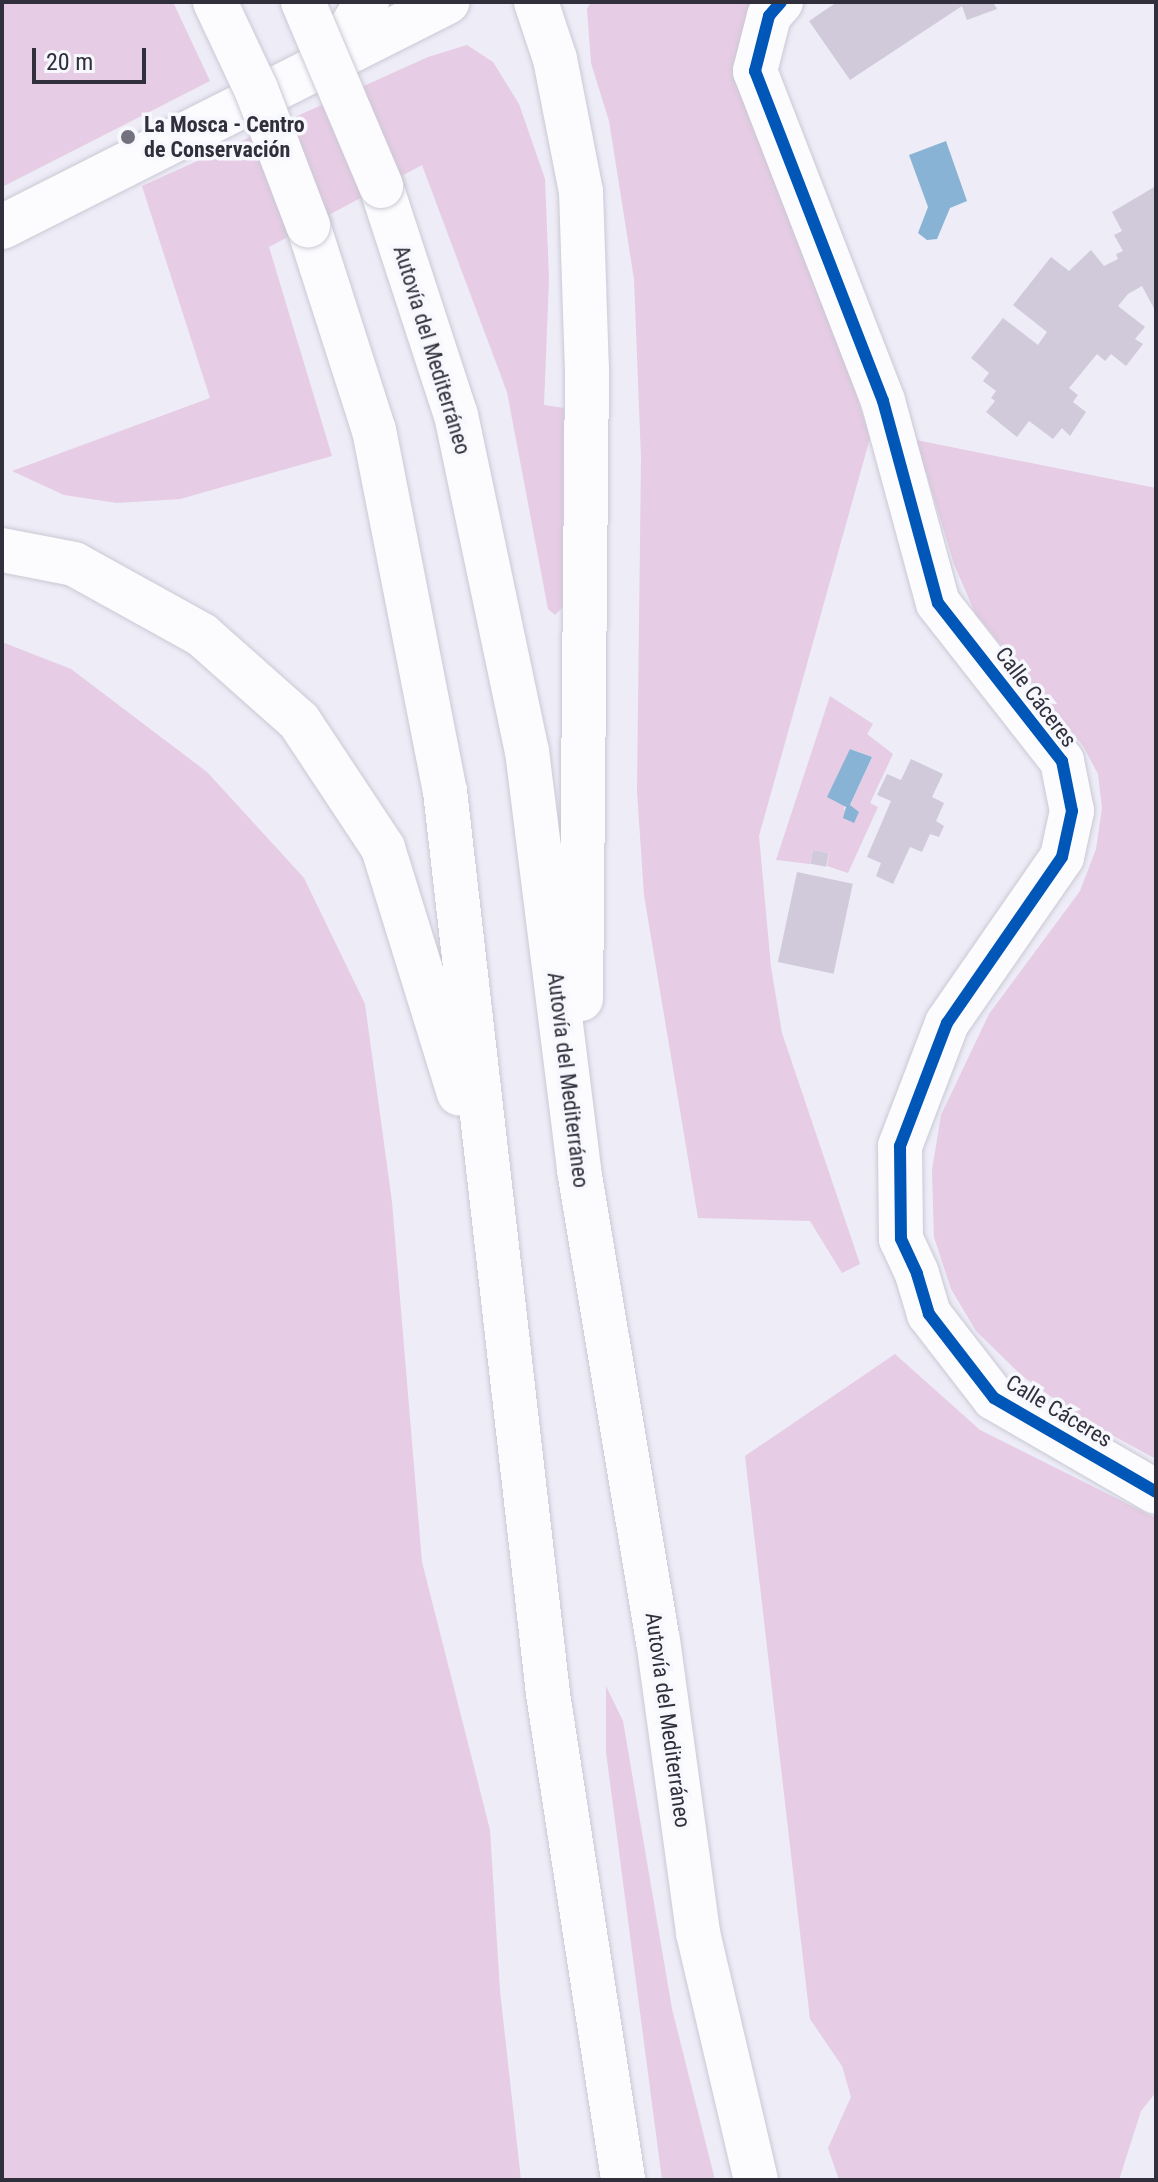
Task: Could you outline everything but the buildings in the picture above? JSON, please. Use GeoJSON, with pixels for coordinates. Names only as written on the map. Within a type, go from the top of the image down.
{"type":"FeatureCollection","features":[{"type":"Feature","properties":{"kind":"main road"},"geometry":{"type":"LineString","coordinates":[[215,2],[256,89],[308,225],[374,430],[445,791],[548,1694],[623,2180]]}},
{"type":"Feature","properties":{"kind":"main road","name":"Autovía del Mediterráneo"},"geometry":{"type":"LineString","coordinates":[[303,2],[381,186],[456,415],[527,751],[579,1170],[658,1640],[698,1933],[756,2180]]}},
{"type":"Feature","properties":{"kind":"main road"},"geometry":{"type":"LineString","coordinates":[[332,58],[367,2]]}},
{"type":"Feature","properties":{"kind":"main road"},"geometry":{"type":"LineString","coordinates":[[2,227],[447,2]]}},
{"type":"Feature","properties":{"kind":"main road"},"geometry":{"type":"LineString","coordinates":[[536,2],[555,59],[581,205],[587,368],[579,1170]]}},
{"type":"Feature","properties":{"kind":"main road","name":"Calle Cáceres"},"geometry":{"type":"LineString","coordinates":[[781,2],[769,16],[755,71],[883,401],[938,603],[1062,761],[1072,811],[1062,857],[947,1023],[900,1146],[901,1239],[917,1274],[929,1314],[994,1398],[1156,1492]]}},
{"type":"Feature","properties":{"kind":"main road"},"geometry":{"type":"LineString","coordinates":[[2,550],[74,564],[202,635],[299,721],[383,848],[488,1188]]}},
{"type":"Feature","properties":{"kind":"shaded area"},"geometry":{"type":"Polygon","coordinates":[[[2,2],[173,2],[210,81],[2,187],[2,2]]]}},
{"type":"Feature","properties":{"kind":"shaded area"},"geometry":{"type":"Polygon","coordinates":[[[591,2],[752,2],[744,35],[870,438],[759,836],[771,967],[782,1033],[860,1264],[842,1273],[810,1221],[698,1218],[644,895],[637,791],[641,458],[634,279],[609,121],[591,63],[587,9],[591,2]]]}},
{"type":"Feature","properties":{"kind":"shaded area"},"geometry":{"type":"Polygon","coordinates":[[[467,45],[493,62],[519,104],[545,179],[549,279],[544,405],[564,408],[563,607],[555,615],[548,609],[507,392],[422,165],[269,247],[332,456],[180,499],[117,503],[64,495],[12,471],[210,398],[142,186],[428,57],[467,45]]]}},
{"type":"Feature","properties":{"kind":"shaded area"},"geometry":{"type":"Polygon","coordinates":[[[916,440],[1156,488],[1156,1459],[1081,1418],[1021,1375],[976,1331],[951,1289],[934,1237],[932,1170],[941,1115],[989,1014],[1080,891],[1096,849],[1102,808],[1098,774],[1083,746],[975,613],[954,564],[916,440]]]}},
{"type":"Feature","properties":{"kind":"shaded area"},"geometry":{"type":"Polygon","coordinates":[[[2,642],[71,669],[207,772],[304,878],[365,1004],[392,1202],[422,1562],[490,1830],[500,1991],[521,2180],[2,2180],[2,642]]]}},
{"type":"Feature","properties":{"kind":"shaded area"},"geometry":{"type":"Polygon","coordinates":[[[830,696],[873,724],[867,734],[893,754],[870,803],[878,807],[848,873],[827,866],[829,853],[813,850],[810,864],[776,860],[830,696]],[[851,749],[844,810],[850,806],[872,757],[851,749]]]}},
{"type":"Feature","properties":{"kind":"shaded area"},"geometry":{"type":"Polygon","coordinates":[[[895,1354],[980,1430],[1156,1518],[1156,2092],[1141,2111],[1119,2180],[839,2180],[828,2148],[851,2097],[842,2066],[810,2019],[745,1456],[895,1354]]]}},
{"type":"Feature","properties":{"kind":"shaded area"},"geometry":{"type":"Polygon","coordinates":[[[606,1686],[623,1721],[672,2009],[715,2180],[662,2180],[606,1752],[606,1686]]]}},
{"type":"Feature","properties":{"kind":"water"},"geometry":{"type":"Polygon","coordinates":[[[946,141],[967,201],[950,208],[937,239],[927,240],[918,233],[928,207],[909,155],[946,141]]]}},
{"type":"Feature","properties":{"kind":"water"},"geometry":{"type":"Polygon","coordinates":[[[850,749],[872,757],[850,805],[859,812],[854,823],[843,818],[846,807],[827,797],[850,749]]]}},
{"type":"Feature","properties":{"kind":"cycle path"},"geometry":{"type":"LineString","coordinates":[[781,2],[769,16],[755,71],[883,401],[938,603],[1062,761],[1072,811],[1062,857],[947,1023],[900,1146],[901,1239],[917,1274],[929,1314],[994,1398],[1156,1492]]}},
{"type":"Feature","properties":{"kind":"place","name":"La Mosca - Centro de Conservación"},"geometry":{"type":"Point","coordinates":[128,137]}}]}
